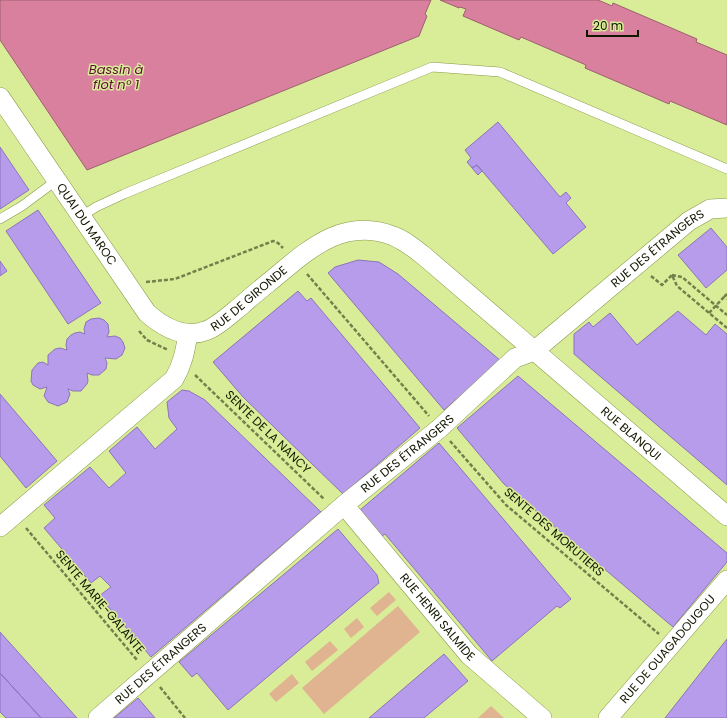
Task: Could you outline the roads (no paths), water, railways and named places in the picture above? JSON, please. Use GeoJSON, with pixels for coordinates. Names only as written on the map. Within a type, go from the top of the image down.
{"type":"FeatureCollection","features":[{"type":"Feature","properties":{"kind":"street","name":"QUAI DU MAROC"},"geometry":{"type":"LineString","coordinates":[[0,97],[147,313],[159,323],[173,330],[188,334]]}},
{"type":"Feature","properties":{"kind":"street","name":"RUE DES ÉTRANGERS"},"geometry":{"type":"LineString","coordinates":[[98,718],[344,505],[440,428],[516,358],[534,350],[689,221],[710,209],[727,208]]}},
{"type":"Feature","properties":{"kind":"street","name":"RUE DE GIRONDE"},"geometry":{"type":"LineString","coordinates":[[188,334],[205,331],[304,267],[312,247],[330,237],[351,231],[367,229],[394,236],[410,245],[534,350]]}},
{"type":"Feature","properties":{"kind":"street"},"geometry":{"type":"LineString","coordinates":[[0,527],[174,379],[182,361],[188,334]]}},
{"type":"Feature","properties":{"kind":"street","name":"RUE BLANQUI"},"geometry":{"type":"LineString","coordinates":[[534,350],[727,516]]}},
{"type":"Feature","properties":{"kind":"street","name":"RUE HENRI SALMIDE"},"geometry":{"type":"LineString","coordinates":[[344,505],[469,655],[542,718]]}},
{"type":"Feature","properties":{"kind":"street","name":"RUE DE OUAGADOUGOU"},"geometry":{"type":"LineString","coordinates":[[608,718],[727,580]]}},
{"type":"Feature","properties":{"kind":"lane"},"geometry":{"type":"LineString","coordinates":[[82,216],[96,207],[124,194],[432,66],[500,72],[727,169]]}},
{"type":"Feature","properties":{"kind":"lane"},"geometry":{"type":"LineString","coordinates":[[0,220],[57,180]]}},
{"type":"Feature","properties":{"kind":"water","name":"Bassin à flot n° 1"},"geometry":{"type":"Polygon","coordinates":[[[0,0],[431,0],[425,14],[427,16],[419,36],[87,170],[0,40],[0,0]]]}},
{"type":"Feature","properties":{"kind":"water"},"geometry":{"type":"Polygon","coordinates":[[[440,0],[598,0],[612,6],[613,3],[697,39],[696,42],[727,55],[727,125],[670,101],[669,104],[585,68],[586,65],[521,37],[519,40],[463,16],[466,9],[459,8],[440,0]]]}}]}
